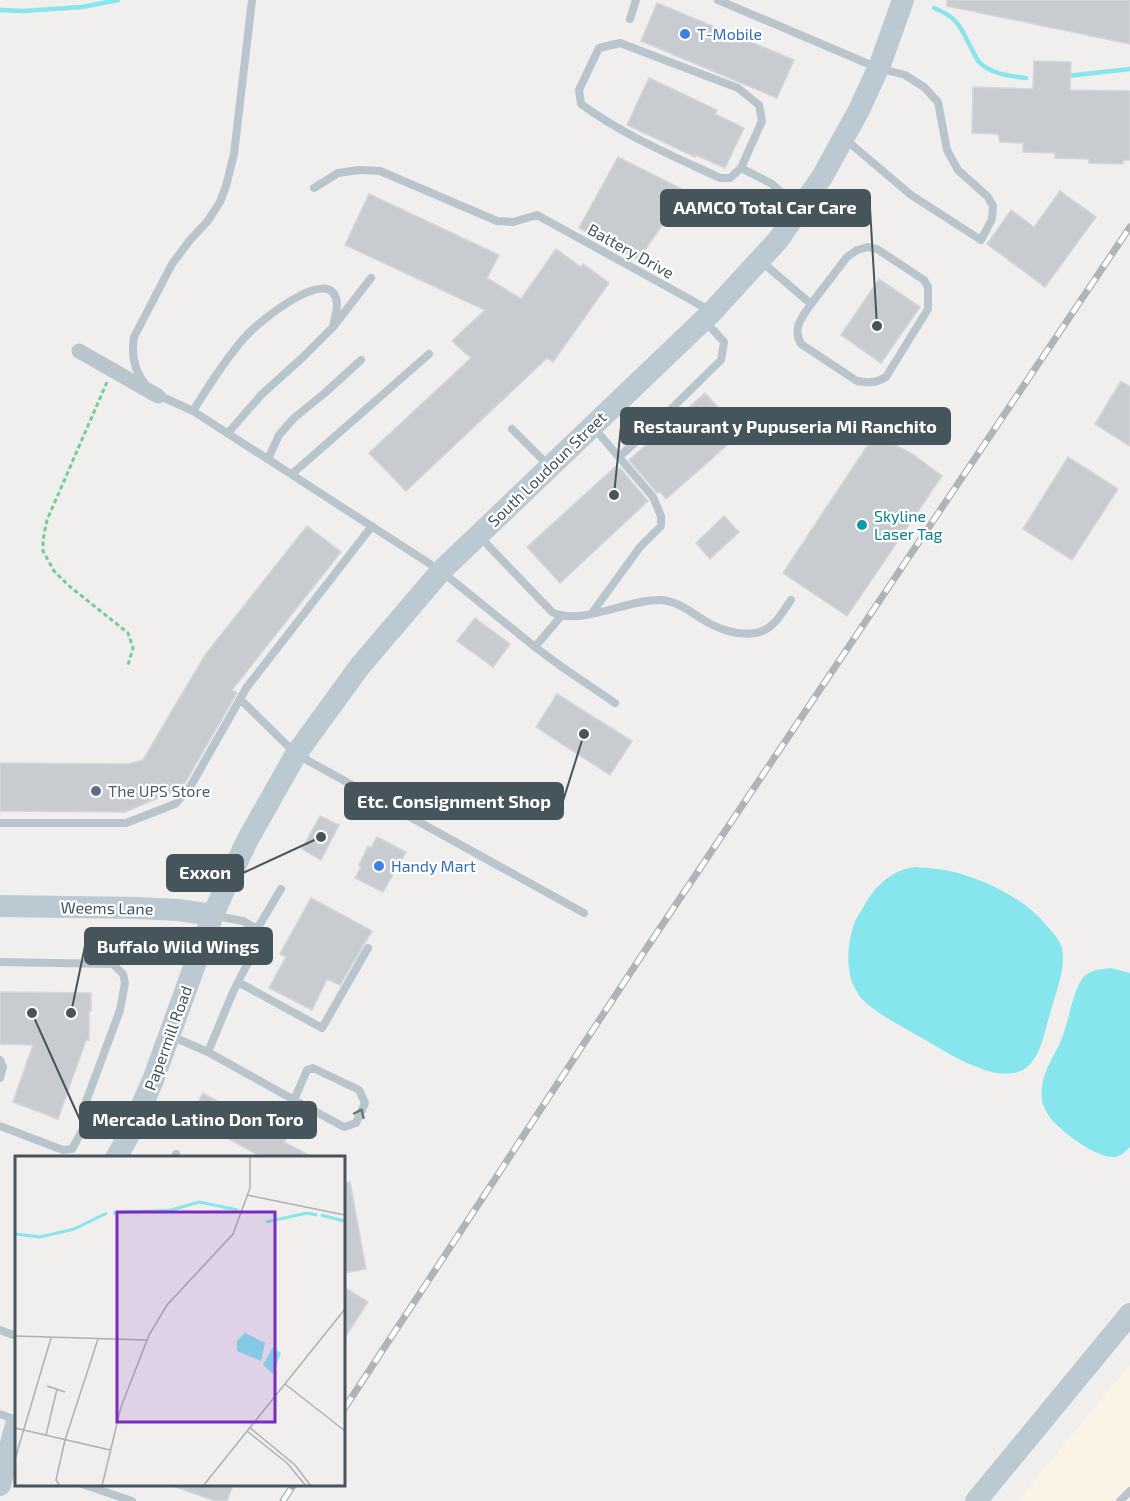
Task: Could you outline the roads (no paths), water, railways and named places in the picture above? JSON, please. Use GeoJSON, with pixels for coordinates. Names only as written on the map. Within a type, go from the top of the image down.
{"type":"FeatureCollection","features":[{"type":"Feature","properties":{"kind":"main road","name":"South Loudoun Street"},"geometry":{"type":"LineString","coordinates":[[213,915],[248,839],[296,754],[360,666],[441,571],[708,316],[778,240],[822,177],[871,86],[903,0]]}},
{"type":"Feature","properties":{"kind":"main road","name":"Weems Lane"},"geometry":{"type":"LineString","coordinates":[[0,906],[137,908],[213,915]]}},
{"type":"Feature","properties":{"kind":"main road","name":"Papermill Road"},"geometry":{"type":"LineString","coordinates":[[117,1156],[150,1088],[213,915]]}},
{"type":"Feature","properties":{"kind":"main road"},"geometry":{"type":"LineString","coordinates":[[976,1501],[1130,1314]]}},
{"type":"Feature","properties":{"kind":"main road"},"geometry":{"type":"LineString","coordinates":[[0,1485],[11,1461],[15,1432]]}},
{"type":"Feature","properties":{"kind":"street"},"geometry":{"type":"LineString","coordinates":[[79,351],[158,396]]}},
{"type":"Feature","properties":{"kind":"lane"},"geometry":{"type":"LineString","coordinates":[[252,0],[234,154],[226,186],[220,202],[207,222],[171,264],[134,337],[132,350],[137,373],[158,396],[193,411],[441,571],[562,667],[615,703]]}},
{"type":"Feature","properties":{"kind":"lane"},"geometry":{"type":"LineString","coordinates":[[630,19],[636,0]]}},
{"type":"Feature","properties":{"kind":"lane"},"geometry":{"type":"LineString","coordinates":[[718,0],[878,68],[905,75],[924,87],[938,102],[947,150],[958,170],[988,197],[993,206],[992,219],[981,240],[911,195],[843,138]]}},
{"type":"Feature","properties":{"kind":"lane"},"geometry":{"type":"LineString","coordinates":[[620,43],[738,88],[759,105],[762,121],[741,168],[730,178],[720,178],[650,145],[602,119],[581,104],[579,90],[599,48],[620,43]]}},
{"type":"Feature","properties":{"kind":"lane"},"geometry":{"type":"LineString","coordinates":[[741,168],[772,184],[800,209]]}},
{"type":"Feature","properties":{"kind":"lane","name":"Battery Drive"},"geometry":{"type":"LineString","coordinates":[[314,188],[338,174],[359,170],[380,171],[497,221],[513,222],[537,214],[708,316],[724,342],[721,360],[668,413],[619,457]]}},
{"type":"Feature","properties":{"kind":"lane"},"geometry":{"type":"LineString","coordinates":[[868,247],[877,249],[916,274],[924,280],[928,287],[928,309],[892,369],[886,377],[868,383],[857,381],[801,344],[797,337],[797,327],[811,304],[847,257],[857,250],[868,247]]}},
{"type":"Feature","properties":{"kind":"lane"},"geometry":{"type":"LineString","coordinates":[[760,260],[811,304]]}},
{"type":"Feature","properties":{"kind":"lane"},"geometry":{"type":"LineString","coordinates":[[228,433],[261,395],[333,327],[371,278]]}},
{"type":"Feature","properties":{"kind":"lane"},"geometry":{"type":"LineString","coordinates":[[193,411],[208,386],[246,335],[263,319],[289,302],[313,290],[329,290],[334,294],[337,304],[333,327]]}},
{"type":"Feature","properties":{"kind":"lane"},"geometry":{"type":"LineString","coordinates":[[292,474],[429,354]]}},
{"type":"Feature","properties":{"kind":"lane"},"geometry":{"type":"LineString","coordinates":[[268,459],[279,435],[294,418],[327,392],[361,360]]}},
{"type":"Feature","properties":{"kind":"lane"},"geometry":{"type":"LineString","coordinates":[[592,426],[653,497],[659,509],[662,524],[640,547],[592,613]]}},
{"type":"Feature","properties":{"kind":"lane"},"geometry":{"type":"LineString","coordinates":[[512,429],[549,466]]}},
{"type":"Feature","properties":{"kind":"lane"},"geometry":{"type":"LineString","coordinates":[[0,823],[126,823],[175,804],[190,787],[247,687],[372,526]]}},
{"type":"Feature","properties":{"kind":"lane"},"geometry":{"type":"LineString","coordinates":[[478,535],[552,612],[562,615],[582,615],[647,600],[665,600],[680,605],[712,625],[738,633],[752,634],[764,631],[776,622],[791,600]]}},
{"type":"Feature","properties":{"kind":"lane"},"geometry":{"type":"LineString","coordinates":[[536,647],[562,615]]}},
{"type":"Feature","properties":{"kind":"lane"},"geometry":{"type":"LineString","coordinates":[[240,699],[296,754],[584,913]]}},
{"type":"Feature","properties":{"kind":"lane"},"geometry":{"type":"LineString","coordinates":[[257,929],[282,889]]}},
{"type":"Feature","properties":{"kind":"lane"},"geometry":{"type":"LineString","coordinates":[[208,1052],[238,982],[259,941],[259,930],[243,921],[213,915]]}},
{"type":"Feature","properties":{"kind":"lane"},"geometry":{"type":"LineString","coordinates":[[238,982],[322,1028],[368,948]]}},
{"type":"Feature","properties":{"kind":"lane"},"geometry":{"type":"LineString","coordinates":[[0,962],[113,964],[123,974],[125,984],[120,1010],[84,1107],[89,1118],[130,1133]]}},
{"type":"Feature","properties":{"kind":"lane"},"geometry":{"type":"LineString","coordinates":[[170,1035],[208,1052],[294,1100],[344,1127],[356,1123],[365,1102],[359,1090],[314,1068],[307,1070],[294,1100]]}},
{"type":"Feature","properties":{"kind":"lane"},"geometry":{"type":"LineString","coordinates":[[0,1060],[3,1067],[0,1078]]}},
{"type":"Feature","properties":{"kind":"lane"},"geometry":{"type":"LineString","coordinates":[[0,1126],[63,1150],[69,1150],[72,1149],[89,1118]]}},
{"type":"Feature","properties":{"kind":"lane"},"geometry":{"type":"LineString","coordinates":[[0,1330],[15,1336]]}},
{"type":"Feature","properties":{"kind":"lane"},"geometry":{"type":"LineString","coordinates":[[0,1414],[15,1420]]}},
{"type":"Feature","properties":{"kind":"lane"},"geometry":{"type":"LineString","coordinates":[[85,1486],[132,1501]]}},
{"type":"Feature","properties":{"kind":"lane"},"geometry":{"type":"LineString","coordinates":[[1120,1501],[1130,1491]]}},
{"type":"Feature","properties":{"kind":"water"},"geometry":{"type":"Polygon","coordinates":[[[914,867],[954,872],[980,880],[1005,892],[1038,916],[1060,942],[1063,955],[1062,971],[1045,1033],[1036,1056],[1021,1071],[1010,1074],[993,1072],[959,1059],[882,1015],[861,998],[855,988],[850,975],[848,953],[856,920],[872,893],[884,881],[897,872],[914,867]]]}},
{"type":"Feature","properties":{"kind":"water"},"geometry":{"type":"Polygon","coordinates":[[[1111,968],[1130,973],[1130,1147],[1115,1157],[1108,1157],[1090,1150],[1064,1132],[1047,1113],[1042,1094],[1046,1072],[1061,1041],[1079,984],[1095,970],[1111,968]]]}},
{"type":"Feature","properties":{"kind":"waterway"},"geometry":{"type":"LineString","coordinates":[[0,10],[24,11],[82,7],[118,0]]}},
{"type":"Feature","properties":{"kind":"waterway"},"geometry":{"type":"LineString","coordinates":[[934,8],[947,14],[956,22],[978,61],[988,69],[1000,74],[1026,78]]}},
{"type":"Feature","properties":{"kind":"waterway"},"geometry":{"type":"LineString","coordinates":[[1067,76],[1130,69]]}},
{"type":"Feature","properties":{"kind":"railway"},"geometry":{"type":"LineString","coordinates":[[345,1407],[642,955],[1130,227]]}},
{"type":"Feature","properties":{"kind":"railway"},"geometry":{"type":"LineString","coordinates":[[283,1501],[293,1486]]}},
{"type":"Feature","properties":{"kind":"place","name":"T-Mobile"},"geometry":{"type":"Point","coordinates":[685,34]}},
{"type":"Feature","properties":{"kind":"place","name":"AAMCO Total Car Care"},"geometry":{"type":"Point","coordinates":[877,326]}},
{"type":"Feature","properties":{"kind":"place","name":"Restaurant y Pupuseria Mi Ranchito"},"geometry":{"type":"Point","coordinates":[614,495]}},
{"type":"Feature","properties":{"kind":"place","name":"Skyline Laser Tag"},"geometry":{"type":"Point","coordinates":[862,525]}},
{"type":"Feature","properties":{"kind":"place","name":"Etc. Consignment Shop"},"geometry":{"type":"Point","coordinates":[584,734]}},
{"type":"Feature","properties":{"kind":"place","name":"The UPS Store"},"geometry":{"type":"Point","coordinates":[96,791]}},
{"type":"Feature","properties":{"kind":"place","name":"Exxon"},"geometry":{"type":"Point","coordinates":[321,837]}},
{"type":"Feature","properties":{"kind":"place","name":"Handy Mart"},"geometry":{"type":"Point","coordinates":[379,866]}},
{"type":"Feature","properties":{"kind":"place","name":"Mercado Latino Don Toro"},"geometry":{"type":"Point","coordinates":[32,1013]}},
{"type":"Feature","properties":{"kind":"place","name":"Buffalo Wild Wings"},"geometry":{"type":"Point","coordinates":[71,1013]}}]}
